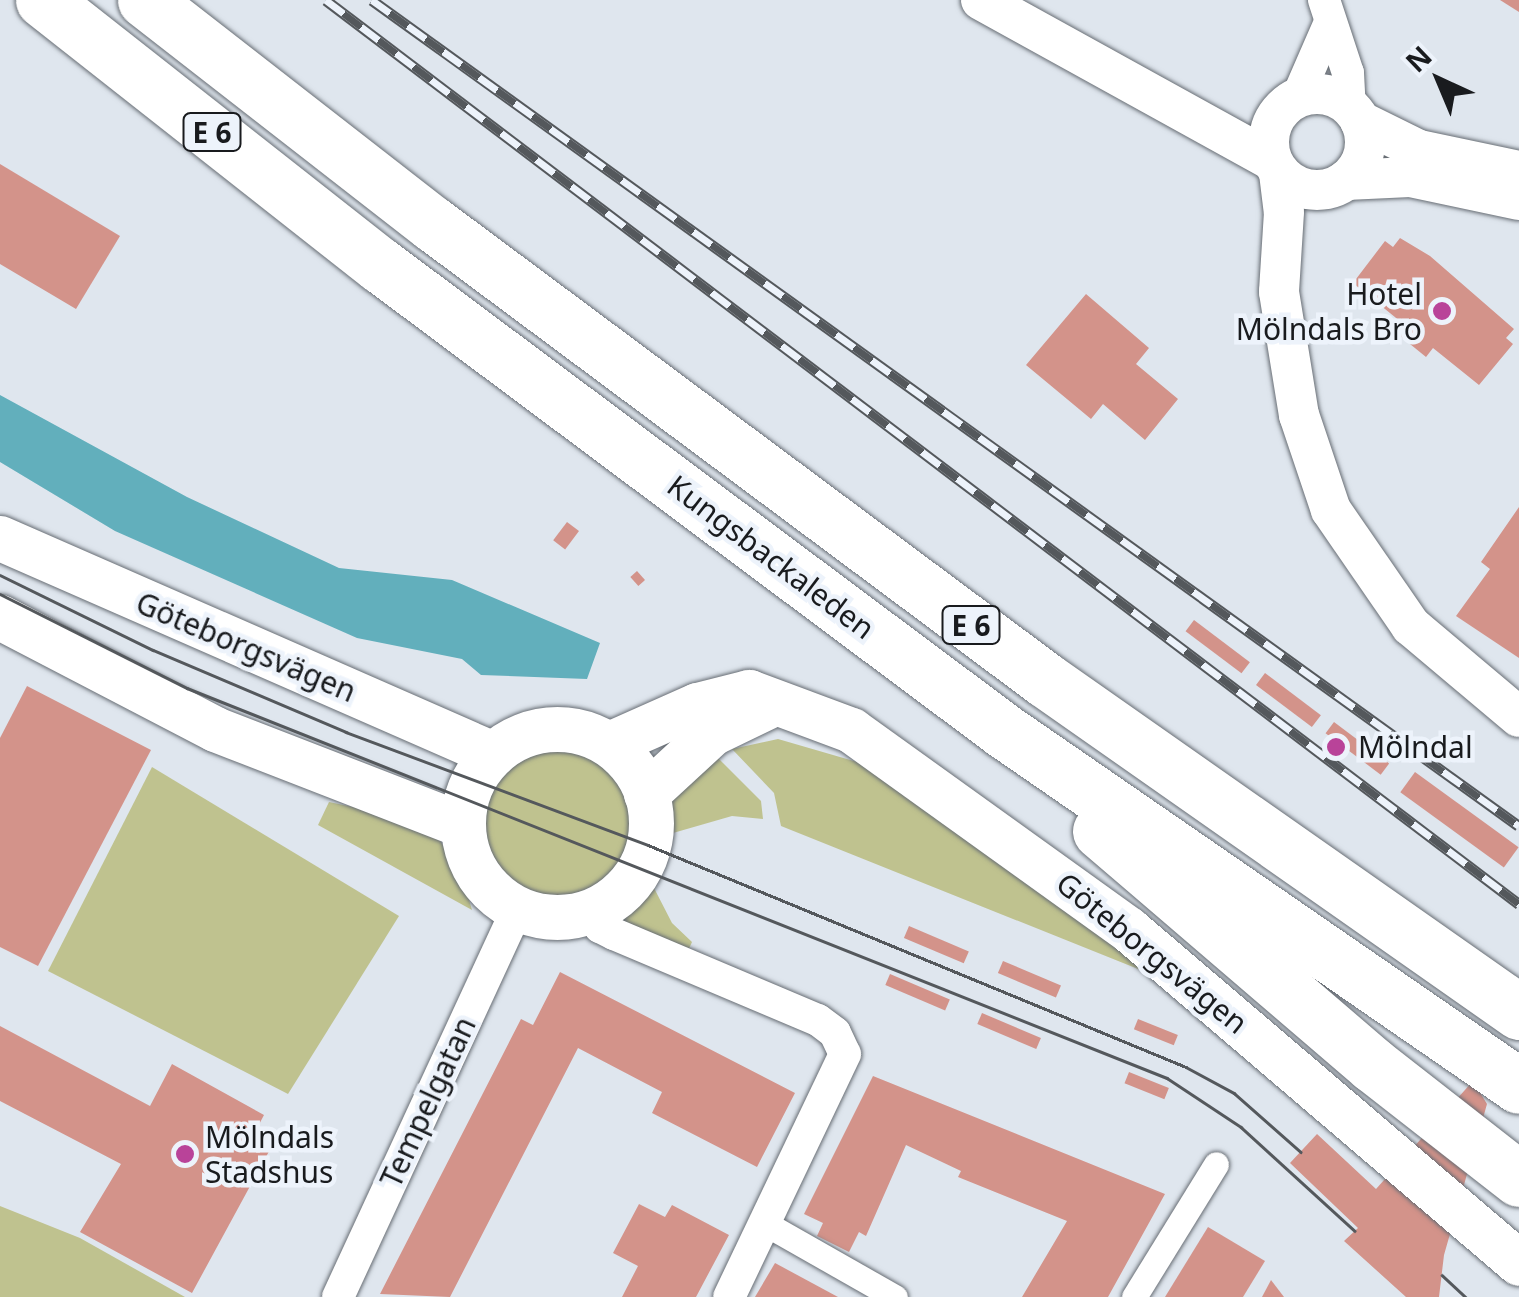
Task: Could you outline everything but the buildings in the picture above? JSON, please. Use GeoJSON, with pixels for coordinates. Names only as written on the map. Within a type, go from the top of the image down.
{"type":"FeatureCollection","features":[{"type":"Feature","properties":{"kind":"highway","name":"Kungsbackaleden"},"geometry":{"type":"LineString","coordinates":[[43,0],[380,265],[1004,731],[1519,1086]]}},
{"type":"Feature","properties":{"kind":"highway","name":"E 6"},"geometry":{"type":"LineString","coordinates":[[145,0],[433,224],[1044,679],[1519,1012]]}},
{"type":"Feature","properties":{"kind":"highway"},"geometry":{"type":"LineString","coordinates":[[1004,731],[1122,854],[1519,1179]]}},
{"type":"Feature","properties":{"kind":"main road","name":"Göteborgsvägen"},"geometry":{"type":"LineString","coordinates":[[0,538],[492,754]]}},
{"type":"Feature","properties":{"kind":"main road"},"geometry":{"type":"LineString","coordinates":[[0,617],[215,729],[463,825]]}},
{"type":"Feature","properties":{"kind":"main road","name":"Göteborgsvägen"},"geometry":{"type":"LineString","coordinates":[[609,744],[722,696],[749,692],[774,703],[815,712],[852,730],[957,801],[1128,929],[1514,1255]]}},
{"type":"Feature","properties":{"kind":"main road"},"geometry":{"type":"LineString","coordinates":[[646,794],[712,734],[774,703]]}},
{"type":"Feature","properties":{"kind":"main road"},"geometry":{"type":"LineString","coordinates":[[549,729],[580,732],[609,744],[632,766],[646,794],[650,836],[640,865],[619,893],[592,909],[554,916],[518,907],[483,880],[463,825],[474,779],[492,754],[518,737],[549,729]]}},
{"type":"Feature","properties":{"kind":"street"},"geometry":{"type":"LineString","coordinates":[[981,0],[1144,89],[1275,166],[1302,188],[1410,177],[1519,200]]}},
{"type":"Feature","properties":{"kind":"street"},"geometry":{"type":"LineString","coordinates":[[1327,11],[1289,103],[1270,128],[1284,212],[1279,292],[1287,314],[1313,469],[1354,550],[1411,626],[1519,717]]}},
{"type":"Feature","properties":{"kind":"street"},"geometry":{"type":"LineString","coordinates":[[1287,314],[1298,294],[1308,227],[1364,153],[1348,73],[1327,11]]}},
{"type":"Feature","properties":{"kind":"street"},"geometry":{"type":"LineString","coordinates":[[1144,89],[1226,108],[1289,103],[1325,94],[1419,150],[1519,171]]}},
{"type":"Feature","properties":{"kind":"street","name":"Tempelgatan"},"geometry":{"type":"LineString","coordinates":[[338,1297],[518,907]]}},
{"type":"Feature","properties":{"kind":"street"},"geometry":{"type":"LineString","coordinates":[[592,909],[600,927],[614,934],[818,1020],[836,1033],[845,1054],[768,1225],[729,1297]]}},
{"type":"Feature","properties":{"kind":"street"},"geometry":{"type":"LineString","coordinates":[[1134,1297],[1216,1164]]}},
{"type":"Feature","properties":{"kind":"street"},"geometry":{"type":"LineString","coordinates":[[768,1225],[895,1297]]}},
{"type":"Feature","properties":{"kind":"green space"},"geometry":{"type":"Polygon","coordinates":[[[778,739],[864,764],[1158,977],[781,826],[774,793],[732,749],[778,739]]]}},
{"type":"Feature","properties":{"kind":"green space"},"geometry":{"type":"Polygon","coordinates":[[[556,746],[585,752],[609,768],[625,792],[631,821],[625,850],[609,874],[585,890],[556,896],[527,890],[503,874],[487,850],[481,821],[487,792],[503,768],[527,752],[556,746]]]}},
{"type":"Feature","properties":{"kind":"green space"},"geometry":{"type":"Polygon","coordinates":[[[714,754],[761,801],[763,819],[732,816],[673,833],[666,821],[670,804],[687,776],[714,754]]]}},
{"type":"Feature","properties":{"kind":"green space"},"geometry":{"type":"Polygon","coordinates":[[[152,767],[399,916],[288,1094],[48,971],[152,767]]]}},
{"type":"Feature","properties":{"kind":"green space"},"geometry":{"type":"Polygon","coordinates":[[[329,802],[392,815],[439,839],[462,876],[472,910],[318,825],[329,802]]]}},
{"type":"Feature","properties":{"kind":"green space"},"geometry":{"type":"Polygon","coordinates":[[[644,885],[654,888],[672,923],[692,942],[687,953],[609,914],[644,885]]]}},
{"type":"Feature","properties":{"kind":"green space"},"geometry":{"type":"Polygon","coordinates":[[[0,1206],[80,1238],[185,1297],[0,1297],[0,1206]]]}},
{"type":"Feature","properties":{"kind":"water"},"geometry":{"type":"Polygon","coordinates":[[[0,395],[187,497],[339,568],[452,580],[600,643],[587,679],[481,675],[462,659],[357,638],[115,531],[0,462],[0,395]]]}},
{"type":"Feature","properties":{"kind":"tram line"},"geometry":{"type":"LineString","coordinates":[[0,575],[153,650],[346,732],[648,845],[1186,1067],[1234,1093],[1301,1152]]}},
{"type":"Feature","properties":{"kind":"tram line"},"geometry":{"type":"LineString","coordinates":[[0,594],[187,688],[1167,1078],[1241,1127],[1355,1231]]}},
{"type":"Feature","properties":{"kind":"tram line"},"geometry":{"type":"LineString","coordinates":[[1442,1275],[1466,1297]]}},
{"type":"Feature","properties":{"kind":"railway"},"geometry":{"type":"LineString","coordinates":[[326,0],[1519,904]]}},
{"type":"Feature","properties":{"kind":"railway"},"geometry":{"type":"LineString","coordinates":[[372,0],[1519,826]]}},
{"type":"Feature","properties":{"kind":"place","name":"Hotel Mölndals Bro"},"geometry":{"type":"Point","coordinates":[1442,311]}},
{"type":"Feature","properties":{"kind":"place","name":"Mölndal"},"geometry":{"type":"Point","coordinates":[1336,747]}},
{"type":"Feature","properties":{"kind":"place","name":"Mölndals Stadshus"},"geometry":{"type":"Point","coordinates":[185,1154]}}]}
